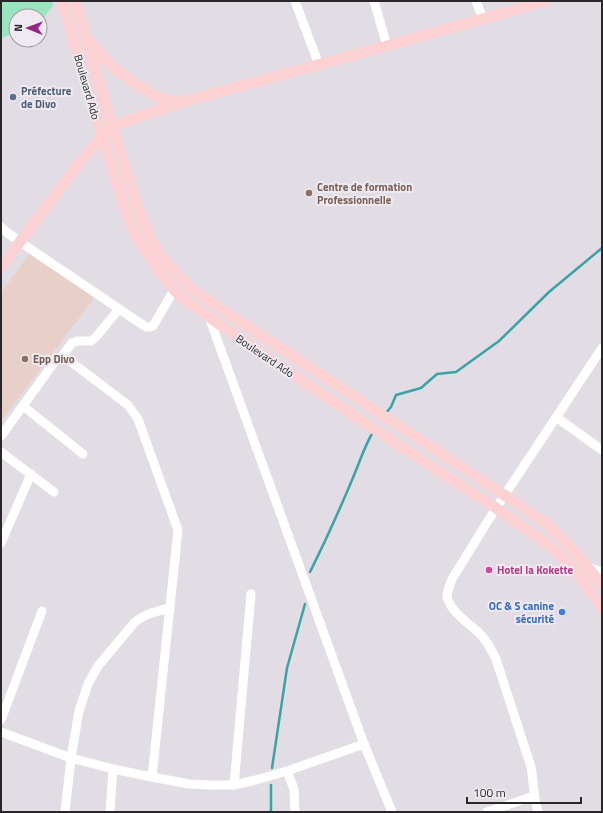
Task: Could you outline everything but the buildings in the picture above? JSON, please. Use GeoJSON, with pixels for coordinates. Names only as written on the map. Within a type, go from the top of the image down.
{"type":"FeatureCollection","features":[{"type":"Feature","properties":{"kind":"main road","name":"Boulevard Ado"},"geometry":{"type":"LineString","coordinates":[[62,1],[128,217],[138,240],[163,277],[174,290],[209,317],[371,427],[496,508],[558,552],[579,576],[602,610]]}},
{"type":"Feature","properties":{"kind":"main road","name":"Boulevard Ado"},"geometry":{"type":"LineString","coordinates":[[75,1],[129,182],[153,245],[179,277],[194,292],[546,523],[576,553],[602,585]]}},
{"type":"Feature","properties":{"kind":"main road"},"geometry":{"type":"LineString","coordinates":[[1,267],[76,167],[102,136],[113,126],[179,103],[546,1]]}},
{"type":"Feature","properties":{"kind":"main road"},"geometry":{"type":"LineString","coordinates":[[87,39],[112,67],[134,83],[158,97],[179,103]]}},
{"type":"Feature","properties":{"kind":"street"},"geometry":{"type":"LineString","coordinates":[[294,1],[319,65]]}},
{"type":"Feature","properties":{"kind":"street"},"geometry":{"type":"LineString","coordinates":[[374,1],[387,46]]}},
{"type":"Feature","properties":{"kind":"street"},"geometry":{"type":"LineString","coordinates":[[476,1],[483,19]]}},
{"type":"Feature","properties":{"kind":"street"},"geometry":{"type":"LineString","coordinates":[[1,227],[20,242],[146,327],[153,326],[174,290]]}},
{"type":"Feature","properties":{"kind":"street"},"geometry":{"type":"LineString","coordinates":[[1,436],[58,357],[62,356],[72,343],[77,341],[91,341],[119,309]]}},
{"type":"Feature","properties":{"kind":"street"},"geometry":{"type":"LineString","coordinates":[[209,317],[364,744],[392,812]]}},
{"type":"Feature","properties":{"kind":"street"},"geometry":{"type":"LineString","coordinates":[[538,812],[534,796],[531,767],[496,658],[483,637],[452,608],[447,599],[448,590],[452,579],[504,495],[602,348]]}},
{"type":"Feature","properties":{"kind":"street"},"geometry":{"type":"LineString","coordinates":[[62,356],[128,405],[138,419],[178,530],[152,777]]}},
{"type":"Feature","properties":{"kind":"street"},"geometry":{"type":"LineString","coordinates":[[23,406],[83,454]]}},
{"type":"Feature","properties":{"kind":"street"},"geometry":{"type":"LineString","coordinates":[[556,417],[602,450]]}},
{"type":"Feature","properties":{"kind":"street"},"geometry":{"type":"LineString","coordinates":[[1,452],[54,492]]}},
{"type":"Feature","properties":{"kind":"street"},"geometry":{"type":"LineString","coordinates":[[1,543],[31,474]]}},
{"type":"Feature","properties":{"kind":"street"},"geometry":{"type":"LineString","coordinates":[[588,567],[602,572]]}},
{"type":"Feature","properties":{"kind":"street"},"geometry":{"type":"LineString","coordinates":[[234,785],[251,594]]}},
{"type":"Feature","properties":{"kind":"street"},"geometry":{"type":"LineString","coordinates":[[65,812],[71,758],[80,711],[88,684],[98,666],[134,623],[140,618],[170,608]]}},
{"type":"Feature","properties":{"kind":"street"},"geometry":{"type":"LineString","coordinates":[[1,720],[42,611]]}},
{"type":"Feature","properties":{"kind":"street"},"geometry":{"type":"LineString","coordinates":[[1,732],[71,758],[114,769],[189,784],[210,785],[234,785],[256,780],[288,771],[364,744]]}},
{"type":"Feature","properties":{"kind":"street"},"geometry":{"type":"LineString","coordinates":[[110,812],[114,769]]}},
{"type":"Feature","properties":{"kind":"street"},"geometry":{"type":"LineString","coordinates":[[288,771],[294,789],[295,812]]}},
{"type":"Feature","properties":{"kind":"street"},"geometry":{"type":"LineString","coordinates":[[487,812],[534,796]]}},
{"type":"Feature","properties":{"kind":"shaded area","name":"Epp Divo"},"geometry":{"type":"Polygon","coordinates":[[[30,253],[95,297],[1,421],[1,293],[30,253]]]}},
{"type":"Feature","properties":{"kind":"green space"},"geometry":{"type":"Polygon","coordinates":[[[1,1],[52,1],[53,5],[48,12],[48,8],[8,8],[8,36],[1,38],[1,1]]]}},
{"type":"Feature","properties":{"kind":"waterway"},"geometry":{"type":"LineString","coordinates":[[386,413],[391,407],[396,395],[421,388],[437,374],[456,372],[499,341],[549,292],[602,248]]}},
{"type":"Feature","properties":{"kind":"waterway"},"geometry":{"type":"LineString","coordinates":[[310,572],[337,515],[373,432]]}},
{"type":"Feature","properties":{"kind":"waterway"},"geometry":{"type":"LineString","coordinates":[[272,768],[287,668],[305,604]]}},
{"type":"Feature","properties":{"kind":"waterway"},"geometry":{"type":"LineString","coordinates":[[270,812],[271,785]]}},
{"type":"Feature","properties":{"kind":"place","name":"Préfecture de Divo"},"geometry":{"type":"Point","coordinates":[13,97]}},
{"type":"Feature","properties":{"kind":"place","name":"Centre de formation Professionnelle"},"geometry":{"type":"Point","coordinates":[309,193]}},
{"type":"Feature","properties":{"kind":"place","name":"Epp Divo"},"geometry":{"type":"Point","coordinates":[25,359]}},
{"type":"Feature","properties":{"kind":"place","name":"Hotel la Kokette"},"geometry":{"type":"Point","coordinates":[489,570]}},
{"type":"Feature","properties":{"kind":"place","name":"OC & S canine sécurité"},"geometry":{"type":"Point","coordinates":[562,612]}}]}
